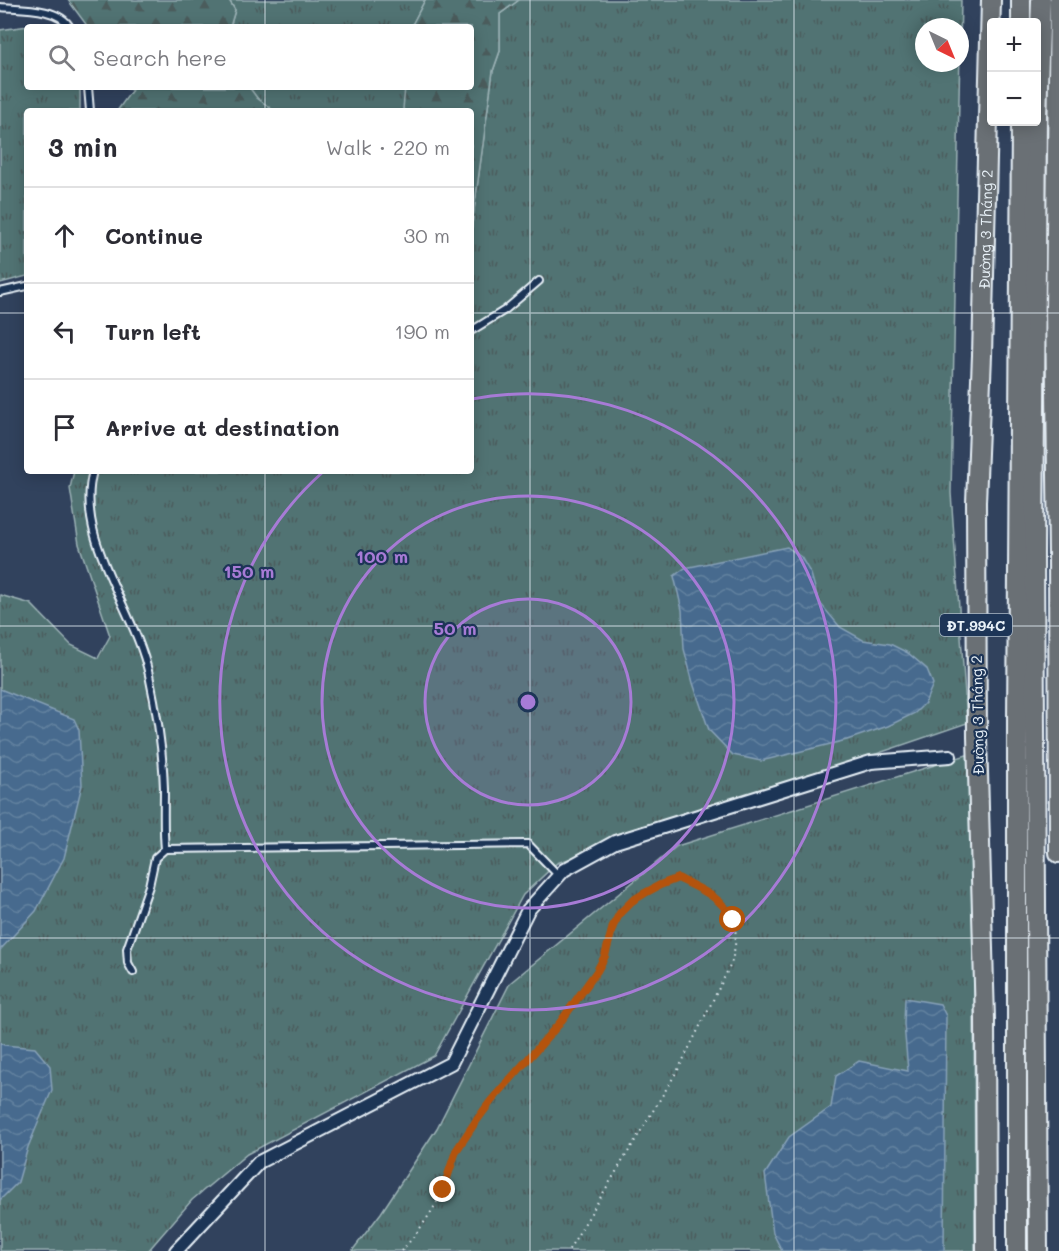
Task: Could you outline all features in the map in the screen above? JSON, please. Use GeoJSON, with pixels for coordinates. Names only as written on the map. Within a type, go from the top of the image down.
{"type":"FeatureCollection","features":[{"type":"Feature","properties":{"kind":"main road","name":"Đường 3 Tháng 2"},"geometry":{"type":"LineString","coordinates":[[986,1251],[985,1020],[977,737],[975,525],[982,355],[991,0]]}},
{"type":"Feature","properties":{"kind":"main road"},"geometry":{"type":"LineString","coordinates":[[1021,0],[1021,18]]}},
{"type":"Feature","properties":{"kind":"main road"},"geometry":{"type":"LineString","coordinates":[[1038,1251],[1035,553],[1036,137],[1041,0]]}},
{"type":"Feature","properties":{"kind":"main road"},"geometry":{"type":"LineString","coordinates":[[1059,0],[1055,308],[1059,556],[1059,853]]}},
{"type":"Feature","properties":{"kind":"main road","name":"ĐT.994C"},"geometry":{"type":"LineString","coordinates":[[1017,1251],[1017,709],[1021,126]]}},
{"type":"Feature","properties":{"kind":"street"},"geometry":{"type":"LineString","coordinates":[[1035,553],[1059,556]]}},
{"type":"Feature","properties":{"kind":"street"},"geometry":{"type":"LineString","coordinates":[[176,1251],[259,1162],[451,1063],[528,910],[564,870],[615,842],[871,762],[950,756]]}},
{"type":"Feature","properties":{"kind":"lane"},"geometry":{"type":"LineString","coordinates":[[0,7],[57,15],[67,24]]}},
{"type":"Feature","properties":{"kind":"lane"},"geometry":{"type":"LineString","coordinates":[[88,90],[90,108]]}},
{"type":"Feature","properties":{"kind":"lane"},"geometry":{"type":"LineString","coordinates":[[474,329],[505,310],[539,281]]}},
{"type":"Feature","properties":{"kind":"lane"},"geometry":{"type":"LineString","coordinates":[[0,292],[24,287]]}},
{"type":"Feature","properties":{"kind":"lane"},"geometry":{"type":"LineString","coordinates":[[93,474],[88,506],[93,533],[144,651],[150,678],[161,747],[165,849]]}},
{"type":"Feature","properties":{"kind":"lane"},"geometry":{"type":"LineString","coordinates":[[134,972],[128,963],[127,949],[149,886],[155,858],[165,849],[528,844],[559,876]]}},
{"type":"Feature","properties":{"kind":"path"},"geometry":{"type":"LineString","coordinates":[[402,1251],[414,1239],[439,1198],[456,1151],[474,1124],[491,1101],[559,1024],[597,971],[605,956],[613,926],[620,913],[632,901],[645,893],[678,878],[700,888],[727,908],[736,931],[734,955],[723,982],[679,1068],[568,1251]]}},
{"type":"Feature","properties":{"kind":"green space"},"geometry":{"type":"Polygon","coordinates":[[[68,0],[229,0],[235,10],[231,24],[86,24],[68,0]]]}},
{"type":"Feature","properties":{"kind":"green space"},"geometry":{"type":"Polygon","coordinates":[[[229,0],[425,0],[413,24],[231,24],[235,10],[229,0]]]}},
{"type":"Feature","properties":{"kind":"green space"},"geometry":{"type":"Polygon","coordinates":[[[425,0],[519,0],[500,14],[500,51],[493,71],[474,210],[474,108],[403,108],[405,90],[474,90],[474,24],[413,23],[425,0]]]}},
{"type":"Feature","properties":{"kind":"green space"},"geometry":{"type":"Polygon","coordinates":[[[519,0],[961,0],[961,18],[915,18],[915,72],[960,72],[951,493],[967,723],[557,863],[523,895],[434,1056],[247,1154],[192,1200],[148,1251],[0,1251],[0,595],[31,604],[71,645],[98,658],[110,636],[79,544],[70,488],[73,474],[474,474],[474,210],[493,71],[500,51],[500,14],[519,0]]]}},
{"type":"Feature","properties":{"kind":"green space"},"geometry":{"type":"Polygon","coordinates":[[[24,27],[24,90],[80,90],[80,108],[24,108],[24,277],[0,283],[0,30],[24,27]]]}},
{"type":"Feature","properties":{"kind":"green space"},"geometry":{"type":"Polygon","coordinates":[[[132,90],[251,90],[270,108],[119,108],[132,90]]]}},
{"type":"Feature","properties":{"kind":"green space"},"geometry":{"type":"Polygon","coordinates":[[[251,90],[405,90],[405,108],[270,108],[251,90]]]}},
{"type":"Feature","properties":{"kind":"green space"},"geometry":{"type":"Polygon","coordinates":[[[973,753],[975,1251],[352,1251],[381,1213],[437,1128],[510,983],[677,846],[973,753]]]}},
{"type":"Feature","properties":{"kind":"water"},"geometry":{"type":"Polygon","coordinates":[[[787,547],[801,557],[811,574],[819,602],[840,627],[863,640],[890,644],[908,653],[927,669],[933,684],[925,703],[915,713],[888,726],[847,740],[761,761],[733,755],[709,730],[684,649],[682,610],[674,576],[685,568],[787,547]]]}},
{"type":"Feature","properties":{"kind":"water"},"geometry":{"type":"Polygon","coordinates":[[[0,689],[74,719],[79,730],[82,785],[64,858],[36,911],[0,950],[0,689]]]}},
{"type":"Feature","properties":{"kind":"water"},"geometry":{"type":"Polygon","coordinates":[[[905,998],[940,1004],[946,1016],[944,1251],[782,1251],[773,1233],[765,1174],[789,1137],[831,1107],[836,1076],[859,1061],[908,1071],[904,1024],[905,998]]]}},
{"type":"Feature","properties":{"kind":"water"},"geometry":{"type":"Polygon","coordinates":[[[0,1043],[35,1048],[50,1066],[52,1090],[28,1147],[18,1182],[0,1200],[0,1043]]]}},
{"type":"Feature","properties":{"kind":"route"},"geometry":{"type":"LineString","coordinates":[[443,1190],[456,1151],[491,1101],[559,1024],[597,971],[605,956],[613,926],[620,913],[632,901],[678,878],[712,895],[727,908],[733,920]]}}]}
